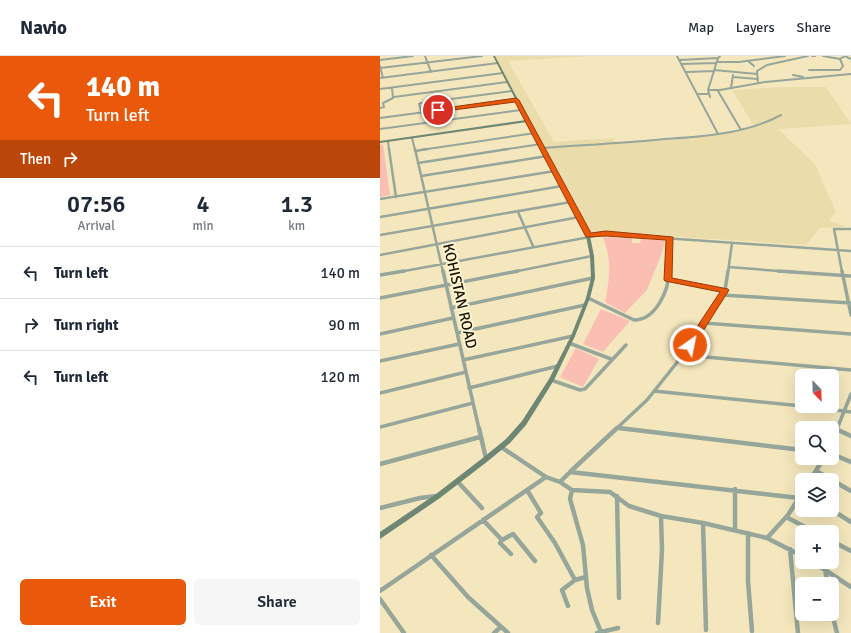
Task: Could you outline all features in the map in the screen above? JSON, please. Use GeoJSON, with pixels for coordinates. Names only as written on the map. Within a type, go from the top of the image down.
{"type":"FeatureCollection","features":[{"type":"Feature","properties":{"kind":"main road"},"geometry":{"type":"LineString","coordinates":[[380,536],[438,496],[486,459],[501,447],[524,423],[551,380],[568,342],[573,336],[588,298],[593,278],[592,256],[588,236],[494,56]]}},
{"type":"Feature","properties":{"kind":"main road"},"geometry":{"type":"LineString","coordinates":[[380,142],[528,121]]}},
{"type":"Feature","properties":{"kind":"street"},"geometry":{"type":"LineString","coordinates":[[380,60],[413,56]]}},
{"type":"Feature","properties":{"kind":"street"},"geometry":{"type":"LineString","coordinates":[[426,56],[431,72]]}},
{"type":"Feature","properties":{"kind":"street"},"geometry":{"type":"LineString","coordinates":[[482,56],[380,67],[381,78],[498,63]]}},
{"type":"Feature","properties":{"kind":"street"},"geometry":{"type":"LineString","coordinates":[[677,56],[687,72],[718,134]]}},
{"type":"Feature","properties":{"kind":"street"},"geometry":{"type":"LineString","coordinates":[[682,64],[748,61],[785,56]]}},
{"type":"Feature","properties":{"kind":"street"},"geometry":{"type":"LineString","coordinates":[[758,83],[757,71],[767,65],[808,56]]}},
{"type":"Feature","properties":{"kind":"street"},"geometry":{"type":"LineString","coordinates":[[823,56],[840,59],[845,56],[851,59]]}},
{"type":"Feature","properties":{"kind":"street"},"geometry":{"type":"LineString","coordinates":[[680,60],[719,57]]}},
{"type":"Feature","properties":{"kind":"street"},"geometry":{"type":"LineString","coordinates":[[710,97],[708,90],[719,57]]}},
{"type":"Feature","properties":{"kind":"street"},"geometry":{"type":"LineString","coordinates":[[808,70],[842,69],[843,66],[840,59]]}},
{"type":"Feature","properties":{"kind":"street"},"geometry":{"type":"LineString","coordinates":[[748,61],[754,66]]}},
{"type":"Feature","properties":{"kind":"street"},"geometry":{"type":"LineString","coordinates":[[826,70],[828,75]]}},
{"type":"Feature","properties":{"kind":"street"},"geometry":{"type":"LineString","coordinates":[[687,72],[714,71],[757,74]]}},
{"type":"Feature","properties":{"kind":"street"},"geometry":{"type":"LineString","coordinates":[[731,88],[734,72]]}},
{"type":"Feature","properties":{"kind":"street"},"geometry":{"type":"LineString","coordinates":[[380,89],[503,73]]}},
{"type":"Feature","properties":{"kind":"street"},"geometry":{"type":"LineString","coordinates":[[708,90],[718,91],[758,83],[828,75],[851,74]]}},
{"type":"Feature","properties":{"kind":"street"},"geometry":{"type":"LineString","coordinates":[[793,76],[808,78]]}},
{"type":"Feature","properties":{"kind":"street"},"geometry":{"type":"LineString","coordinates":[[733,77],[758,79]]}},
{"type":"Feature","properties":{"kind":"street"},"geometry":{"type":"LineString","coordinates":[[380,108],[384,106],[383,103],[388,102],[394,97],[507,82]]}},
{"type":"Feature","properties":{"kind":"street"},"geometry":{"type":"LineString","coordinates":[[392,88],[394,97]]}},
{"type":"Feature","properties":{"kind":"street"},"geometry":{"type":"LineString","coordinates":[[422,113],[419,104],[421,103],[512,91]]}},
{"type":"Feature","properties":{"kind":"street"},"geometry":{"type":"LineString","coordinates":[[718,91],[741,130]]}},
{"type":"Feature","properties":{"kind":"street"},"geometry":{"type":"LineString","coordinates":[[697,94],[709,94]]}},
{"type":"Feature","properties":{"kind":"street"},"geometry":{"type":"LineString","coordinates":[[382,114],[382,118],[516,100]]}},
{"type":"Feature","properties":{"kind":"street"},"geometry":{"type":"LineString","coordinates":[[380,129],[521,110]]}},
{"type":"Feature","properties":{"kind":"street"},"geometry":{"type":"LineString","coordinates":[[418,163],[542,146],[654,140],[718,134],[741,130],[770,122],[780,115]]}},
{"type":"Feature","properties":{"kind":"street"},"geometry":{"type":"LineString","coordinates":[[415,151],[535,133]]}},
{"type":"Feature","properties":{"kind":"street","name":"KOHISTAN ROAD"},"geometry":{"type":"LineString","coordinates":[[412,138],[486,459]]}},
{"type":"Feature","properties":{"kind":"street"},"geometry":{"type":"LineString","coordinates":[[388,141],[396,197]]}},
{"type":"Feature","properties":{"kind":"street"},"geometry":{"type":"LineString","coordinates":[[421,176],[547,156]]}},
{"type":"Feature","properties":{"kind":"street"},"geometry":{"type":"LineString","coordinates":[[380,199],[555,171]]}},
{"type":"Feature","properties":{"kind":"street"},"geometry":{"type":"LineString","coordinates":[[380,217],[562,186]]}},
{"type":"Feature","properties":{"kind":"street"},"geometry":{"type":"LineString","coordinates":[[380,235],[571,202]]}},
{"type":"Feature","properties":{"kind":"street"},"geometry":{"type":"LineString","coordinates":[[518,212],[533,246]]}},
{"type":"Feature","properties":{"kind":"street"},"geometry":{"type":"LineString","coordinates":[[380,255],[579,217]]}},
{"type":"Feature","properties":{"kind":"street"},"geometry":{"type":"LineString","coordinates":[[851,229],[834,228],[842,275],[850,303],[851,315]]}},
{"type":"Feature","properties":{"kind":"street"},"geometry":{"type":"LineString","coordinates":[[380,275],[588,236],[606,234],[851,251]]}},
{"type":"Feature","properties":{"kind":"street"},"geometry":{"type":"LineString","coordinates":[[588,298],[634,320],[639,320],[649,316],[661,302],[668,280],[670,238]]}},
{"type":"Feature","properties":{"kind":"street"},"geometry":{"type":"LineString","coordinates":[[560,482],[618,428],[654,391],[683,355],[725,290],[732,243]]}},
{"type":"Feature","properties":{"kind":"street"},"geometry":{"type":"LineString","coordinates":[[380,298],[592,256]]}},
{"type":"Feature","properties":{"kind":"street"},"geometry":{"type":"LineString","coordinates":[[729,267],[851,276]]}},
{"type":"Feature","properties":{"kind":"street"},"geometry":{"type":"LineString","coordinates":[[451,308],[593,278]]}},
{"type":"Feature","properties":{"kind":"street"},"geometry":{"type":"LineString","coordinates":[[668,280],[725,290]]}},
{"type":"Feature","properties":{"kind":"street"},"geometry":{"type":"LineString","coordinates":[[722,295],[850,303]]}},
{"type":"Feature","properties":{"kind":"street"},"geometry":{"type":"LineString","coordinates":[[457,333],[585,305]]}},
{"type":"Feature","properties":{"kind":"street"},"geometry":{"type":"LineString","coordinates":[[380,334],[454,318]]}},
{"type":"Feature","properties":{"kind":"street"},"geometry":{"type":"LineString","coordinates":[[704,324],[851,334]]}},
{"type":"Feature","properties":{"kind":"street"},"geometry":{"type":"LineString","coordinates":[[463,360],[573,336]]}},
{"type":"Feature","properties":{"kind":"street"},"geometry":{"type":"LineString","coordinates":[[568,342],[611,359]]}},
{"type":"Feature","properties":{"kind":"street"},"geometry":{"type":"LineString","coordinates":[[380,361],[459,344]]}},
{"type":"Feature","properties":{"kind":"street"},"geometry":{"type":"LineString","coordinates":[[551,380],[580,390],[585,389],[611,359],[626,345]]}},
{"type":"Feature","properties":{"kind":"street"},"geometry":{"type":"LineString","coordinates":[[683,355],[851,370]]}},
{"type":"Feature","properties":{"kind":"street"},"geometry":{"type":"LineString","coordinates":[[469,388],[558,366]]}},
{"type":"Feature","properties":{"kind":"street"},"geometry":{"type":"LineString","coordinates":[[380,392],[466,372]]}},
{"type":"Feature","properties":{"kind":"street"},"geometry":{"type":"LineString","coordinates":[[654,391],[795,405]]}},
{"type":"Feature","properties":{"kind":"street"},"geometry":{"type":"LineString","coordinates":[[839,428],[851,394]]}},
{"type":"Feature","properties":{"kind":"street"},"geometry":{"type":"LineString","coordinates":[[380,427],[473,403]]}},
{"type":"Feature","properties":{"kind":"street"},"geometry":{"type":"LineString","coordinates":[[839,409],[851,412]]}},
{"type":"Feature","properties":{"kind":"street"},"geometry":{"type":"LineString","coordinates":[[618,428],[795,449]]}},
{"type":"Feature","properties":{"kind":"street"},"geometry":{"type":"LineString","coordinates":[[839,430],[851,436]]}},
{"type":"Feature","properties":{"kind":"street"},"geometry":{"type":"LineString","coordinates":[[380,464],[480,437]]}},
{"type":"Feature","properties":{"kind":"street"},"geometry":{"type":"LineString","coordinates":[[501,447],[546,477],[560,482],[572,490],[610,492],[629,506],[661,516],[703,523],[767,538],[795,552]]}},
{"type":"Feature","properties":{"kind":"street"},"geometry":{"type":"LineString","coordinates":[[839,457],[851,462]]}},
{"type":"Feature","properties":{"kind":"street"},"geometry":{"type":"LineString","coordinates":[[820,465],[816,471],[820,473]]}},
{"type":"Feature","properties":{"kind":"street"},"geometry":{"type":"LineString","coordinates":[[570,472],[736,489],[795,497]]}},
{"type":"Feature","properties":{"kind":"street"},"geometry":{"type":"LineString","coordinates":[[380,591],[546,477]]}},
{"type":"Feature","properties":{"kind":"street"},"geometry":{"type":"LineString","coordinates":[[457,481],[482,508]]}},
{"type":"Feature","properties":{"kind":"street"},"geometry":{"type":"LineString","coordinates":[[839,484],[851,491]]}},
{"type":"Feature","properties":{"kind":"street"},"geometry":{"type":"LineString","coordinates":[[735,530],[736,489]]}},
{"type":"Feature","properties":{"kind":"street"},"geometry":{"type":"LineString","coordinates":[[527,490],[541,513],[537,517],[543,528],[555,543],[575,580]]}},
{"type":"Feature","properties":{"kind":"street"},"geometry":{"type":"LineString","coordinates":[[572,490],[570,499],[583,546],[586,577],[592,610],[599,632],[618,628]]}},
{"type":"Feature","properties":{"kind":"street"},"geometry":{"type":"LineString","coordinates":[[380,508],[420,498],[438,496]]}},
{"type":"Feature","properties":{"kind":"street"},"geometry":{"type":"LineString","coordinates":[[617,496],[619,598]]}},
{"type":"Feature","properties":{"kind":"street"},"geometry":{"type":"LineString","coordinates":[[767,538],[786,517],[795,504]]}},
{"type":"Feature","properties":{"kind":"street"},"geometry":{"type":"LineString","coordinates":[[839,514],[851,522]]}},
{"type":"Feature","properties":{"kind":"street"},"geometry":{"type":"LineString","coordinates":[[658,623],[662,550],[661,516]]}},
{"type":"Feature","properties":{"kind":"street"},"geometry":{"type":"LineString","coordinates":[[786,517],[801,525]]}},
{"type":"Feature","properties":{"kind":"street"},"geometry":{"type":"LineString","coordinates":[[483,520],[502,540],[500,543],[511,554]]}},
{"type":"Feature","properties":{"kind":"street"},"geometry":{"type":"LineString","coordinates":[[703,523],[706,630]]}},
{"type":"Feature","properties":{"kind":"street"},"geometry":{"type":"LineString","coordinates":[[748,533],[748,581],[752,631]]}},
{"type":"Feature","properties":{"kind":"street"},"geometry":{"type":"LineString","coordinates":[[502,540],[511,534],[514,534],[535,561]]}},
{"type":"Feature","properties":{"kind":"street"},"geometry":{"type":"LineString","coordinates":[[839,545],[851,551]]}},
{"type":"Feature","properties":{"kind":"street"},"geometry":{"type":"LineString","coordinates":[[790,549],[798,633]]}},
{"type":"Feature","properties":{"kind":"street"},"geometry":{"type":"LineString","coordinates":[[431,555],[468,597],[508,633]]}},
{"type":"Feature","properties":{"kind":"street"},"geometry":{"type":"LineString","coordinates":[[825,570],[826,577]]}},
{"type":"Feature","properties":{"kind":"street"},"geometry":{"type":"LineString","coordinates":[[825,570],[851,587]]}},
{"type":"Feature","properties":{"kind":"street"},"geometry":{"type":"LineString","coordinates":[[568,606],[562,590],[575,580],[586,577]]}},
{"type":"Feature","properties":{"kind":"street"},"geometry":{"type":"LineString","coordinates":[[380,599],[404,633]]}},
{"type":"Feature","properties":{"kind":"street"},"geometry":{"type":"LineString","coordinates":[[834,621],[837,633]]}},
{"type":"Feature","properties":{"kind":"street"},"geometry":{"type":"LineString","coordinates":[[494,633],[500,627]]}},
{"type":"Feature","properties":{"kind":"shaded area"},"geometry":{"type":"Polygon","coordinates":[[[494,56],[590,56],[508,61],[554,142],[614,138],[615,143],[718,134],[754,126],[732,90],[781,87],[826,87],[851,124],[778,129],[815,164],[836,212],[829,220],[844,227],[820,228],[806,245],[605,232],[588,236],[494,56]]]}},
{"type":"Feature","properties":{"kind":"shaded area"},"geometry":{"type":"Polygon","coordinates":[[[383,144],[390,195],[380,197],[380,145],[383,144]]]}},
{"type":"Feature","properties":{"kind":"shaded area"},"geometry":{"type":"Polygon","coordinates":[[[603,237],[632,238],[632,243],[640,243],[641,239],[665,240],[662,253],[647,290],[625,313],[605,302],[609,262],[603,237]]]}},
{"type":"Feature","properties":{"kind":"shaded area"},"geometry":{"type":"Polygon","coordinates":[[[601,309],[630,321],[603,352],[583,344],[601,309]]]}},
{"type":"Feature","properties":{"kind":"shaded area"},"geometry":{"type":"Polygon","coordinates":[[[576,348],[599,359],[583,387],[560,377],[576,348]]]}},
{"type":"Feature","properties":{"kind":"route"},"geometry":{"type":"LineString","coordinates":[[438,110],[516,100],[535,133],[588,236],[606,234],[670,238],[668,280],[725,290],[690,345]]}}]}
